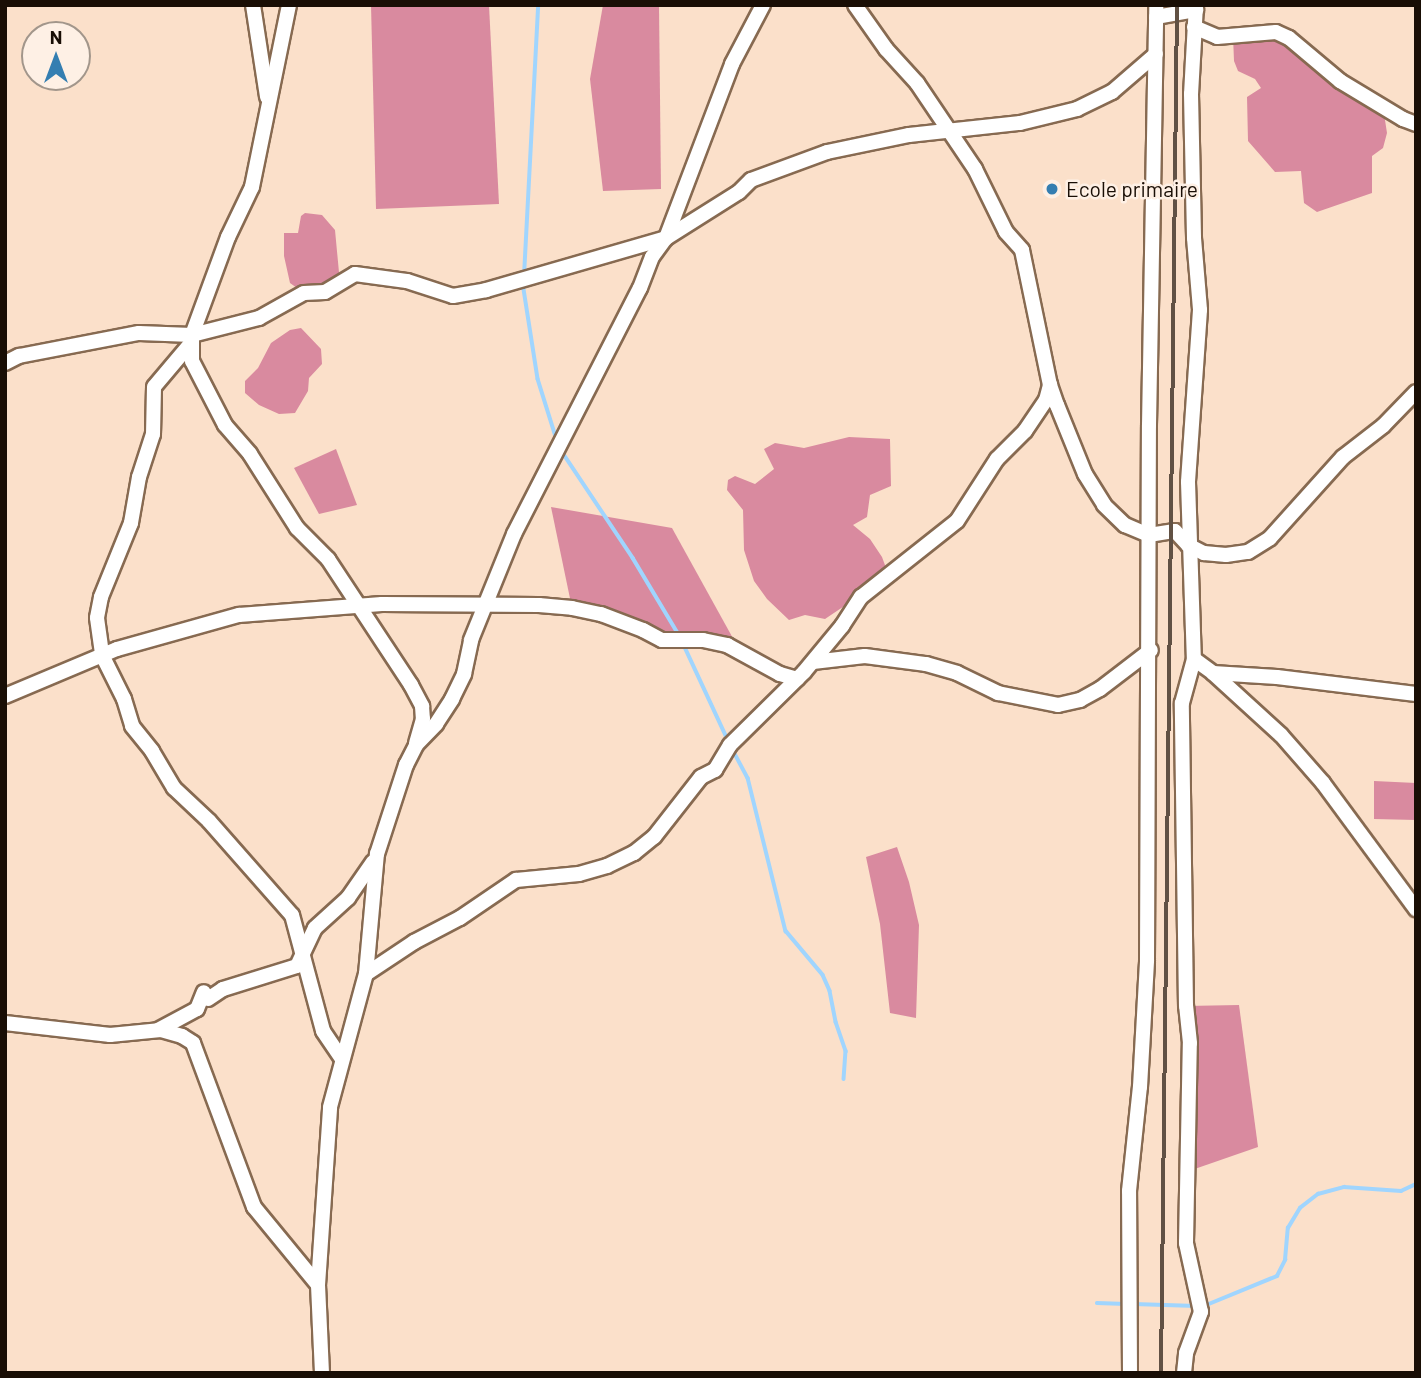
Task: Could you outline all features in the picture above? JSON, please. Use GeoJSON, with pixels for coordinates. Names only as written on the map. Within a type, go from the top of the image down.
{"type":"FeatureCollection","features":[{"type":"Feature","properties":{"kind":"street"},"geometry":{"type":"LineString","coordinates":[[253,5],[269,104]]}},
{"type":"Feature","properties":{"kind":"street"},"geometry":{"type":"LineString","coordinates":[[289,5],[252,187],[228,237],[192,339],[154,387],[153,434],[139,477],[131,523],[101,597],[97,618],[103,655],[124,699],[132,726],[152,751],[174,788],[225,838],[292,915],[323,1031],[342,1059]]}},
{"type":"Feature","properties":{"kind":"street"},"geometry":{"type":"LineString","coordinates":[[416,745],[436,724],[464,674],[471,640],[484,606],[539,482],[640,288],[652,257],[666,238],[732,64],[763,5]]}},
{"type":"Feature","properties":{"kind":"street"},"geometry":{"type":"LineString","coordinates":[[855,5],[886,49],[918,83],[975,169],[1006,232],[1022,250],[1050,385],[1085,474],[1104,505],[1125,525],[1149,535],[1175,531],[1188,545],[1201,552],[1221,555],[1244,553],[1256,548],[1274,534],[1343,457],[1384,426],[1416,392]]}},
{"type":"Feature","properties":{"kind":"street"},"geometry":{"type":"LineString","coordinates":[[1130,1373],[1129,1191],[1140,1087],[1147,960],[1156,11],[1196,8],[1191,94],[1194,238],[1200,310],[1192,397],[1188,545],[1194,659],[1182,703],[1186,1006],[1190,1043],[1186,1243],[1201,1312],[1186,1353],[1184,1373]]}},
{"type":"Feature","properties":{"kind":"street"},"geometry":{"type":"LineString","coordinates":[[1194,27],[1217,37],[1276,32],[1289,38],[1340,81],[1416,124]]}},
{"type":"Feature","properties":{"kind":"street"},"geometry":{"type":"LineString","coordinates":[[5,363],[19,356],[139,333],[192,339],[259,318],[304,293],[325,292],[355,274],[407,281],[453,296],[485,290],[666,238],[739,192],[751,180],[773,169],[876,141],[969,126],[1020,123],[1077,109],[1112,92],[1156,54]]}},
{"type":"Feature","properties":{"kind":"street"},"geometry":{"type":"LineString","coordinates":[[192,339],[192,361],[225,425],[250,454],[298,528],[328,559],[362,607],[422,706],[423,719],[416,745],[377,855],[366,974],[342,1059],[327,1130],[318,1285],[322,1373]]}},
{"type":"Feature","properties":{"kind":"street"},"geometry":{"type":"LineString","coordinates":[[366,974],[414,942],[460,918],[516,880],[579,874],[634,853],[654,837],[701,777],[715,771],[730,745],[813,662],[862,597],[957,521],[997,458],[1025,431],[1046,400],[1050,385]]}},
{"type":"Feature","properties":{"kind":"street"},"geometry":{"type":"LineString","coordinates":[[5,696],[103,655],[155,637],[211,625],[239,615],[382,604],[539,605],[601,614],[662,640],[703,640],[727,645],[780,674],[797,679]]}},
{"type":"Feature","properties":{"kind":"street"},"geometry":{"type":"LineString","coordinates":[[813,662],[865,656],[926,664],[957,673],[998,693],[1058,705],[1080,700],[1100,690],[1151,650]]}},
{"type":"Feature","properties":{"kind":"street"},"geometry":{"type":"LineString","coordinates":[[1194,659],[1282,736],[1323,783],[1416,909]]}},
{"type":"Feature","properties":{"kind":"street"},"geometry":{"type":"LineString","coordinates":[[1213,673],[1277,677],[1416,694]]}},
{"type":"Feature","properties":{"kind":"street"},"geometry":{"type":"LineString","coordinates":[[156,1030],[197,1009],[206,996],[297,966],[315,928],[348,898],[377,855]]}},
{"type":"Feature","properties":{"kind":"street"},"geometry":{"type":"LineString","coordinates":[[5,1023],[110,1035],[156,1030],[182,1036],[197,1048],[254,1207],[318,1285]]}},
{"type":"Feature","properties":{"kind":"shaded area"},"geometry":{"type":"Polygon","coordinates":[[[371,5],[489,5],[499,204],[376,209],[371,5]]]}},
{"type":"Feature","properties":{"kind":"shaded area"},"geometry":{"type":"Polygon","coordinates":[[[603,5],[659,5],[661,189],[603,191],[590,79],[603,5]]]}},
{"type":"Feature","properties":{"kind":"shaded area"},"geometry":{"type":"Polygon","coordinates":[[[1276,32],[1383,107],[1387,133],[1383,148],[1372,156],[1372,193],[1317,212],[1304,203],[1301,171],[1275,172],[1248,141],[1247,97],[1261,88],[1255,79],[1238,71],[1234,61],[1233,36],[1276,32]]]}},
{"type":"Feature","properties":{"kind":"shaded area"},"geometry":{"type":"Polygon","coordinates":[[[305,213],[322,215],[335,230],[340,283],[304,293],[290,283],[284,256],[284,233],[298,233],[301,216],[305,213]]]}},
{"type":"Feature","properties":{"kind":"shaded area"},"geometry":{"type":"Polygon","coordinates":[[[301,328],[321,349],[322,364],[309,378],[308,391],[295,413],[279,414],[259,405],[245,393],[245,381],[258,368],[271,343],[290,330],[301,328]]]}},
{"type":"Feature","properties":{"kind":"shaded area"},"geometry":{"type":"Polygon","coordinates":[[[849,437],[890,439],[891,486],[870,495],[867,517],[853,525],[870,539],[882,557],[889,576],[825,619],[805,615],[789,620],[767,599],[754,581],[744,550],[743,510],[727,490],[728,480],[735,476],[755,484],[774,469],[764,449],[775,443],[804,448],[849,437]]]}},
{"type":"Feature","properties":{"kind":"shaded area"},"geometry":{"type":"Polygon","coordinates":[[[336,449],[357,505],[319,514],[294,468],[336,449]]]}},
{"type":"Feature","properties":{"kind":"shaded area"},"geometry":{"type":"Polygon","coordinates":[[[551,507],[672,528],[740,651],[662,640],[572,608],[551,507]]]}},
{"type":"Feature","properties":{"kind":"shaded area"},"geometry":{"type":"Polygon","coordinates":[[[1374,781],[1416,783],[1416,820],[1374,819],[1374,781]]]}},
{"type":"Feature","properties":{"kind":"shaded area"},"geometry":{"type":"Polygon","coordinates":[[[897,847],[919,925],[916,1018],[890,1013],[880,924],[866,857],[897,847]]]}},
{"type":"Feature","properties":{"kind":"shaded area"},"geometry":{"type":"Polygon","coordinates":[[[1239,1005],[1258,1147],[1186,1172],[1186,1006],[1239,1005]]]}},
{"type":"Feature","properties":{"kind":"waterway"},"geometry":{"type":"LineString","coordinates":[[524,276],[538,5]]}},
{"type":"Feature","properties":{"kind":"waterway"},"geometry":{"type":"LineString","coordinates":[[523,283],[538,379],[557,440]]}},
{"type":"Feature","properties":{"kind":"waterway"},"geometry":{"type":"LineString","coordinates":[[561,450],[633,558],[679,635]]}},
{"type":"Feature","properties":{"kind":"waterway"},"geometry":{"type":"LineString","coordinates":[[684,645],[728,740]]}},
{"type":"Feature","properties":{"kind":"waterway"},"geometry":{"type":"LineString","coordinates":[[733,750],[748,778],[786,931],[823,975],[830,991],[836,1022],[846,1051],[844,1079]]}},
{"type":"Feature","properties":{"kind":"waterway"},"geometry":{"type":"LineString","coordinates":[[1204,1306],[1277,1276],[1285,1260],[1288,1228],[1300,1208],[1318,1194],[1344,1187],[1401,1191],[1416,1184]]}},
{"type":"Feature","properties":{"kind":"waterway"},"geometry":{"type":"LineString","coordinates":[[1097,1303],[1126,1304]]}},
{"type":"Feature","properties":{"kind":"waterway"},"geometry":{"type":"LineString","coordinates":[[1134,1304],[1196,1306]]}},
{"type":"Feature","properties":{"kind":"railway"},"geometry":{"type":"LineString","coordinates":[[1161,1373],[1177,5]]}},
{"type":"Feature","properties":{"kind":"place","name":"Ecole primaire"},"geometry":{"type":"Point","coordinates":[1052,189]}}]}
